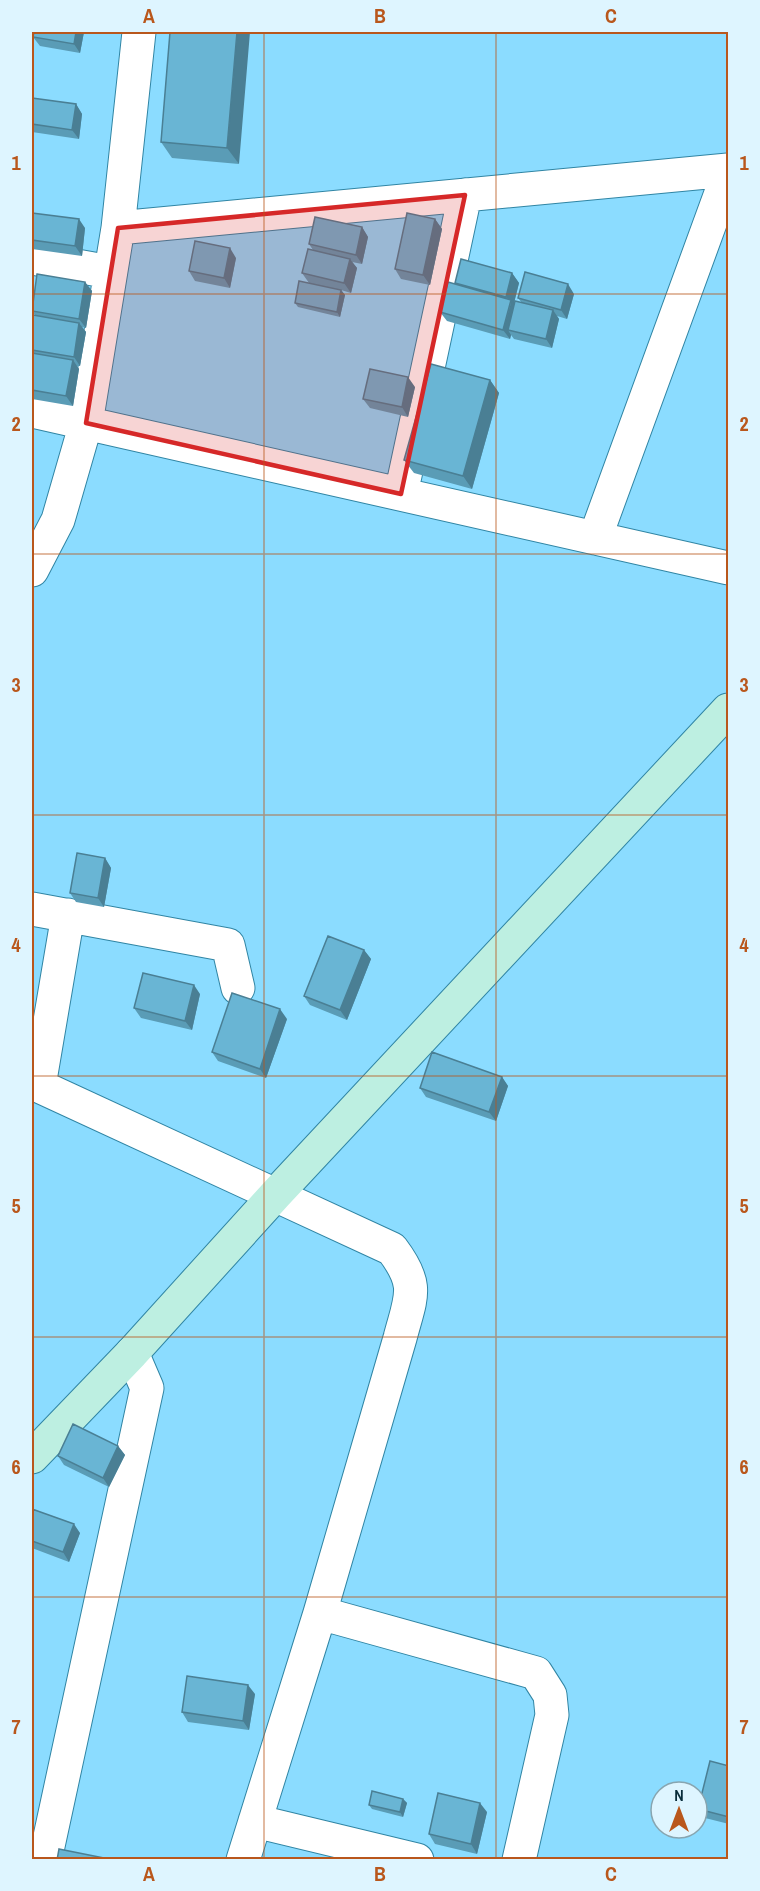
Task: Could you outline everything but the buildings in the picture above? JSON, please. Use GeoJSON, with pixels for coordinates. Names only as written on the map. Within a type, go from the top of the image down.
{"type":"FeatureCollection","features":[{"type":"Feature","properties":{"kind":"main road"},"geometry":{"type":"LineString","coordinates":[[32,1457],[132,1353],[276,1194],[729,710]]}},
{"type":"Feature","properties":{"kind":"street"},"geometry":{"type":"LineString","coordinates":[[32,570],[45,517],[86,423],[117,228],[139,32]]}},
{"type":"Feature","properties":{"kind":"street"},"geometry":{"type":"LineString","coordinates":[[117,228],[729,172],[595,538]]}},
{"type":"Feature","properties":{"kind":"street"},"geometry":{"type":"LineString","coordinates":[[401,494],[465,195]]}},
{"type":"Feature","properties":{"kind":"street"},"geometry":{"type":"LineString","coordinates":[[32,258],[110,272]]}},
{"type":"Feature","properties":{"kind":"street"},"geometry":{"type":"LineString","coordinates":[[32,411],[729,568]]}},
{"type":"Feature","properties":{"kind":"street"},"geometry":{"type":"LineString","coordinates":[[32,909],[228,945],[238,988]]}},
{"type":"Feature","properties":{"kind":"street"},"geometry":{"type":"LineString","coordinates":[[68,915],[39,1086],[392,1249],[408,1271],[411,1295],[320,1613],[243,1860]]}},
{"type":"Feature","properties":{"kind":"street"},"geometry":{"type":"LineString","coordinates":[[45,1860],[147,1388],[132,1353]]}},
{"type":"Feature","properties":{"kind":"street"},"geometry":{"type":"LineString","coordinates":[[320,1613],[536,1673],[550,1695],[552,1715],[519,1860]]}},
{"type":"Feature","properties":{"kind":"street"},"geometry":{"type":"LineString","coordinates":[[255,1821],[417,1860]]}},
{"type":"Feature","properties":{"kind":"highlighted area"},"geometry":{"type":"Polygon","coordinates":[[[465,195],[401,494],[86,423],[118,228],[465,195]]]}}]}
